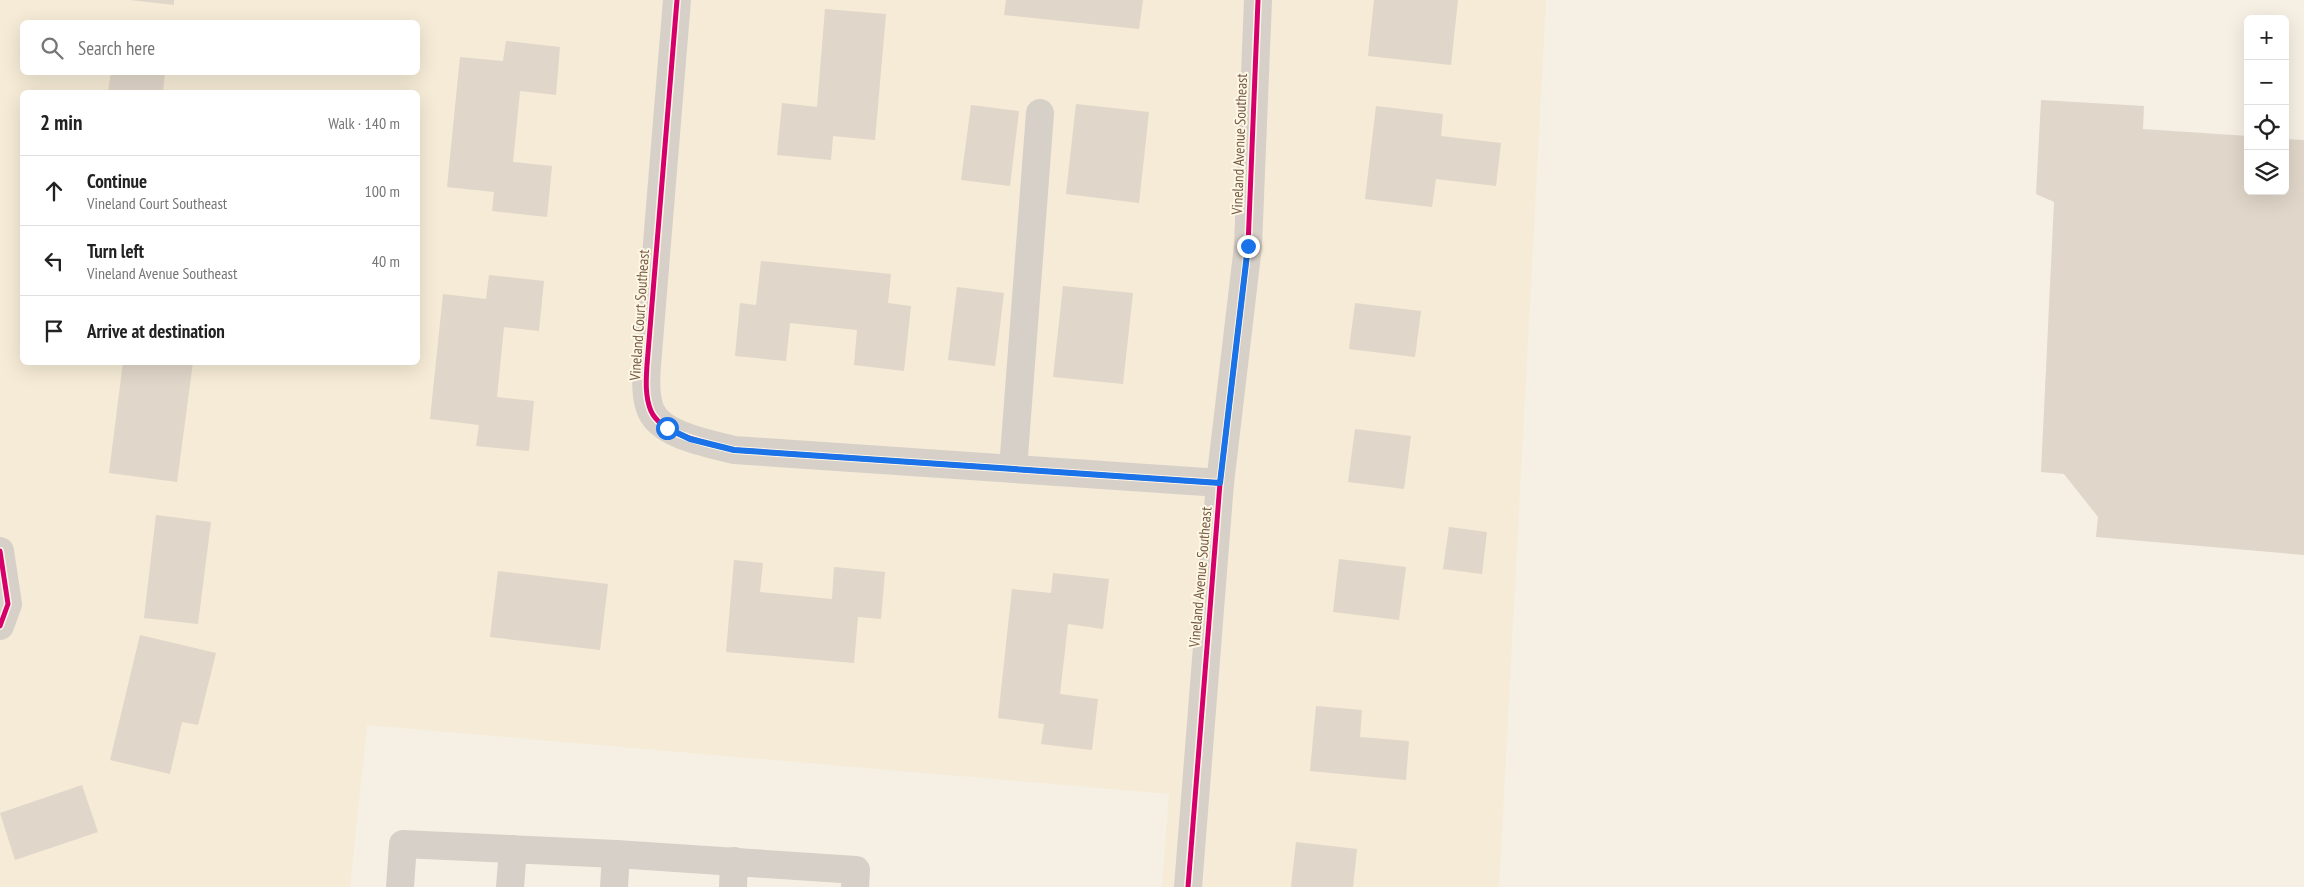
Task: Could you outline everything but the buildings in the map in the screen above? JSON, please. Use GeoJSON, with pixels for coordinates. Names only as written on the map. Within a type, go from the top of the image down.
{"type":"FeatureCollection","features":[{"type":"Feature","properties":{"kind":"street","name":"Vineland Court Southeast"},"geometry":{"type":"LineString","coordinates":[[677,0],[646,365],[646,388],[651,412],[667,428],[690,439],[734,450],[1220,483]]}},
{"type":"Feature","properties":{"kind":"street","name":"Vineland Avenue Southeast"},"geometry":{"type":"LineString","coordinates":[[1188,887],[1220,483],[1248,246],[1258,0]]}},
{"type":"Feature","properties":{"kind":"street"},"geometry":{"type":"LineString","coordinates":[[1013,469],[1040,113]]}},
{"type":"Feature","properties":{"kind":"street"},"geometry":{"type":"LineString","coordinates":[[0,551],[8,604],[0,626]]}},
{"type":"Feature","properties":{"kind":"street"},"geometry":{"type":"LineString","coordinates":[[400,887],[404,844],[616,854],[734,874],[856,870],[855,887]]}},
{"type":"Feature","properties":{"kind":"street"},"geometry":{"type":"LineString","coordinates":[[510,887],[513,849]]}},
{"type":"Feature","properties":{"kind":"street"},"geometry":{"type":"LineString","coordinates":[[614,887],[616,854]]}},
{"type":"Feature","properties":{"kind":"shaded area"},"geometry":{"type":"Polygon","coordinates":[[[0,0],[1546,0],[1499,887],[1162,887],[1169,794],[367,725],[350,887],[0,887],[0,0]]]}},
{"type":"Feature","properties":{"kind":"cycle path"},"geometry":{"type":"LineString","coordinates":[[677,0],[646,388],[651,411],[657,420],[665,427],[688,438],[734,450],[1220,483]]}},
{"type":"Feature","properties":{"kind":"cycle path"},"geometry":{"type":"LineString","coordinates":[[1188,887],[1220,483],[1248,246],[1258,0]]}},
{"type":"Feature","properties":{"kind":"cycle path"},"geometry":{"type":"LineString","coordinates":[[0,551],[8,604],[0,626]]}},
{"type":"Feature","properties":{"kind":"route"},"geometry":{"type":"LineString","coordinates":[[667,428],[690,439],[734,450],[1220,483],[1248,246]]}}]}
